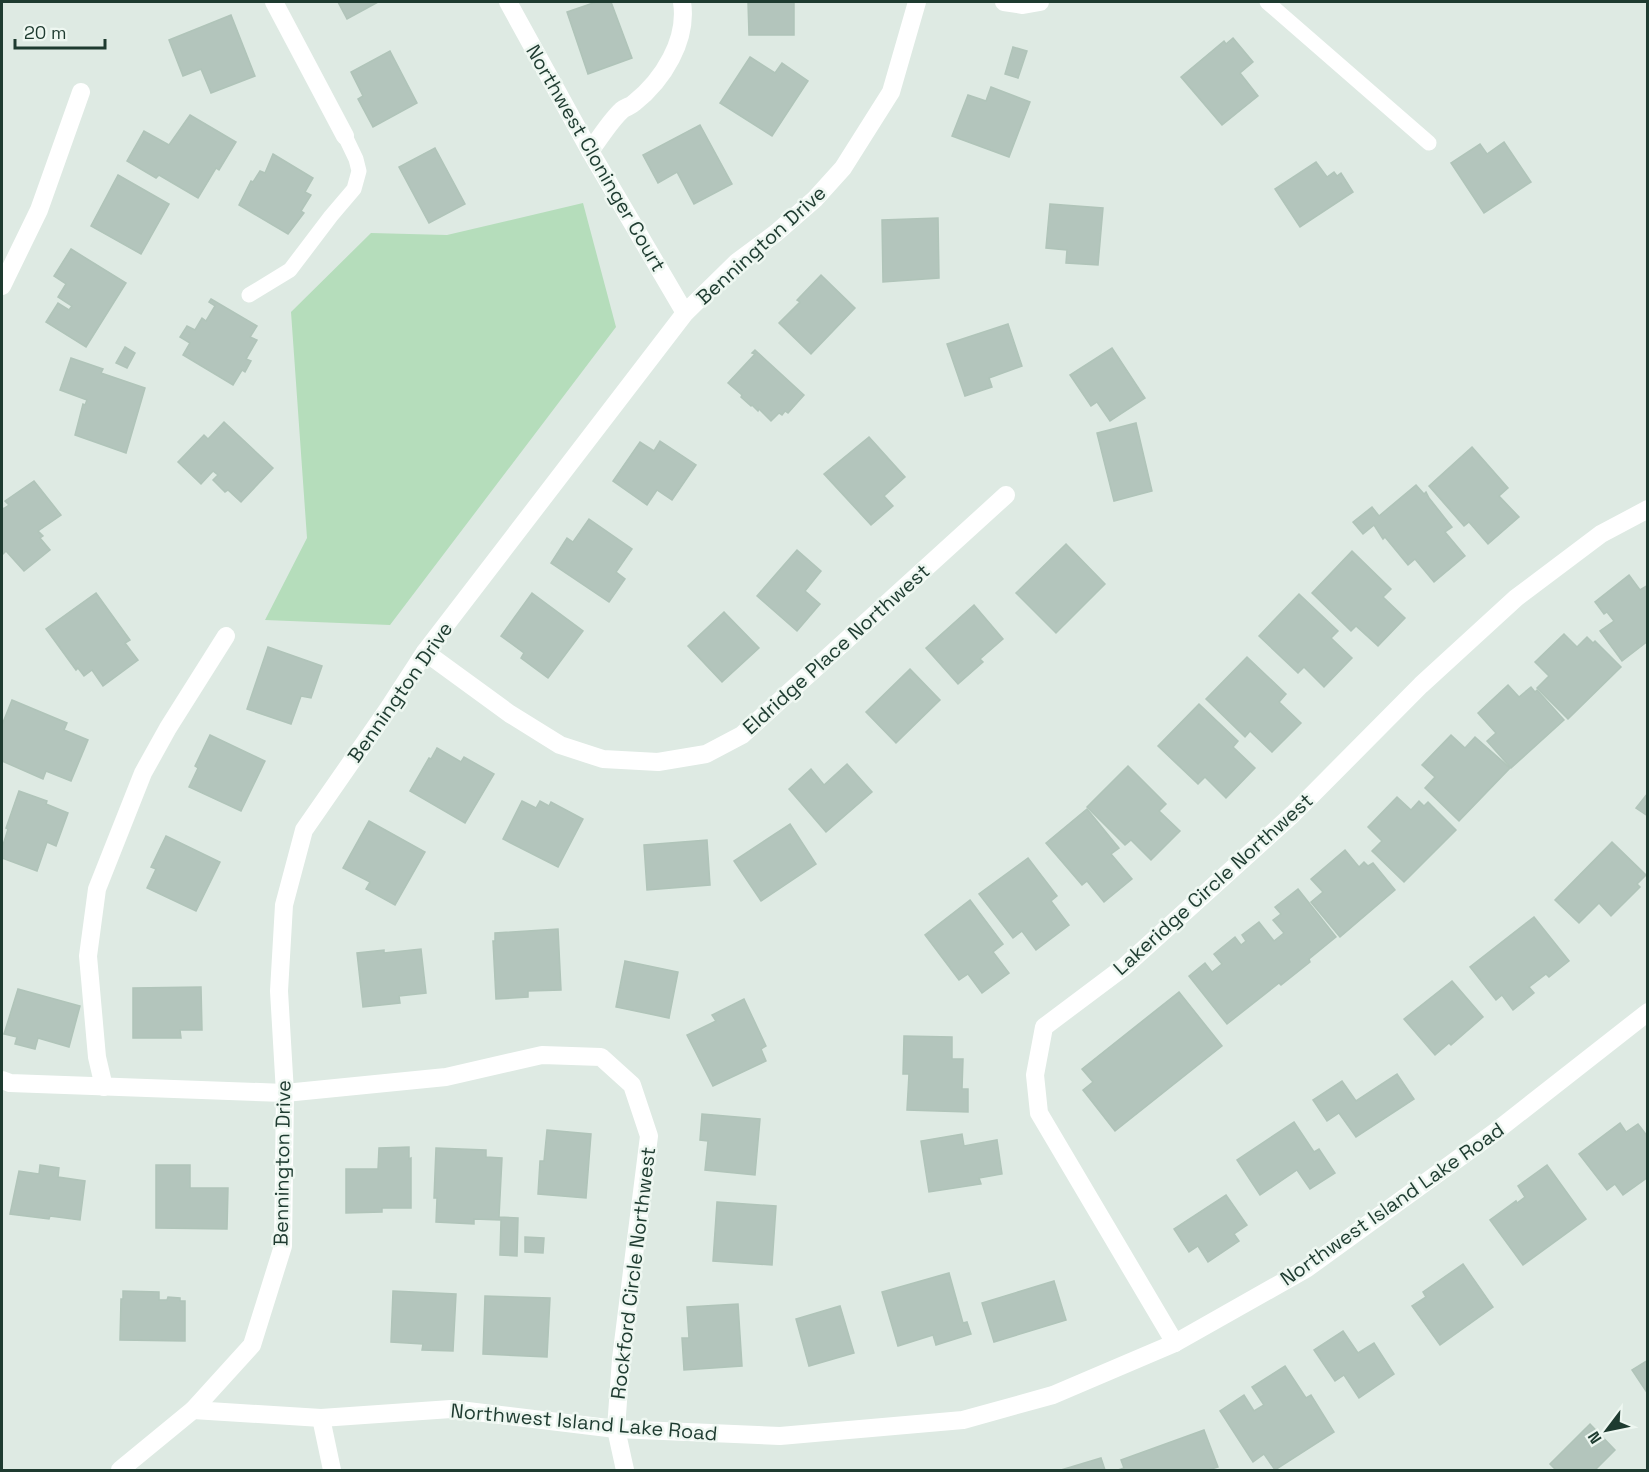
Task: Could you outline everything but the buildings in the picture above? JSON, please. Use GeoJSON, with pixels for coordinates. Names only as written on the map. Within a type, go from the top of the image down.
{"type":"FeatureCollection","features":[{"type":"Feature","properties":{"kind":"street"},"geometry":{"type":"LineString","coordinates":[[274,2],[345,136]]}},
{"type":"Feature","properties":{"kind":"street","name":"Northwest Cloninger Court"},"geometry":{"type":"LineString","coordinates":[[508,2],[590,150],[685,313]]}},
{"type":"Feature","properties":{"kind":"street"},"geometry":{"type":"LineString","coordinates":[[590,150],[622,110],[634,104],[654,84],[671,61],[679,40],[682,2]]}},
{"type":"Feature","properties":{"kind":"street","name":"Bennington Drive"},"geometry":{"type":"LineString","coordinates":[[120,1470],[193,1410],[252,1345],[283,1246],[285,1093],[279,990],[284,905],[304,830],[425,652],[685,313],[737,262],[776,233],[815,199],[843,168],[891,92],[917,2]]}},
{"type":"Feature","properties":{"kind":"street"},"geometry":{"type":"LineString","coordinates":[[1004,2],[1023,5],[1040,2]]}},
{"type":"Feature","properties":{"kind":"street"},"geometry":{"type":"LineString","coordinates":[[2,286],[39,210],[81,92]]}},
{"type":"Feature","properties":{"kind":"street","name":"Eldridge Place Northwest"},"geometry":{"type":"LineString","coordinates":[[425,652],[510,714],[560,745],[603,759],[658,762],[706,754],[742,735],[1006,495]]}},
{"type":"Feature","properties":{"kind":"street","name":"Lakeridge Circle Northwest"},"geometry":{"type":"LineString","coordinates":[[1175,1343],[1039,1113],[1035,1075],[1044,1027],[1124,967],[1285,822],[1421,685],[1516,598],[1601,534],[1647,509]]}},
{"type":"Feature","properties":{"kind":"street"},"geometry":{"type":"LineString","coordinates":[[104,1087],[97,1057],[88,956],[97,889],[144,772],[168,728],[226,636]]}},
{"type":"Feature","properties":{"kind":"street","name":"Northwest Island Lake Road"},"geometry":{"type":"LineString","coordinates":[[193,1410],[321,1418],[451,1409],[616,1428],[780,1436],[963,1420],[1053,1395],[1175,1343],[1306,1269],[1495,1132],[1647,1011]]}},
{"type":"Feature","properties":{"kind":"street","name":"Rockford Circle Northwest"},"geometry":{"type":"LineString","coordinates":[[2,1080],[10,1083],[285,1093],[446,1077],[542,1055],[601,1057],[632,1085],[649,1136],[621,1359],[616,1428],[625,1470]]}},
{"type":"Feature","properties":{"kind":"street"},"geometry":{"type":"LineString","coordinates":[[321,1418],[332,1470]]}},
{"type":"Feature","properties":{"kind":"lane"},"geometry":{"type":"LineString","coordinates":[[1267,2],[1428,143]]}},
{"type":"Feature","properties":{"kind":"lane"},"geometry":{"type":"LineString","coordinates":[[249,295],[290,270],[307,245],[354,189],[359,171],[345,136]]}},
{"type":"Feature","properties":{"kind":"green space"},"geometry":{"type":"Polygon","coordinates":[[[583,203],[616,327],[390,625],[265,620],[307,538],[291,312],[371,233],[447,235],[583,203]]]}}]}
